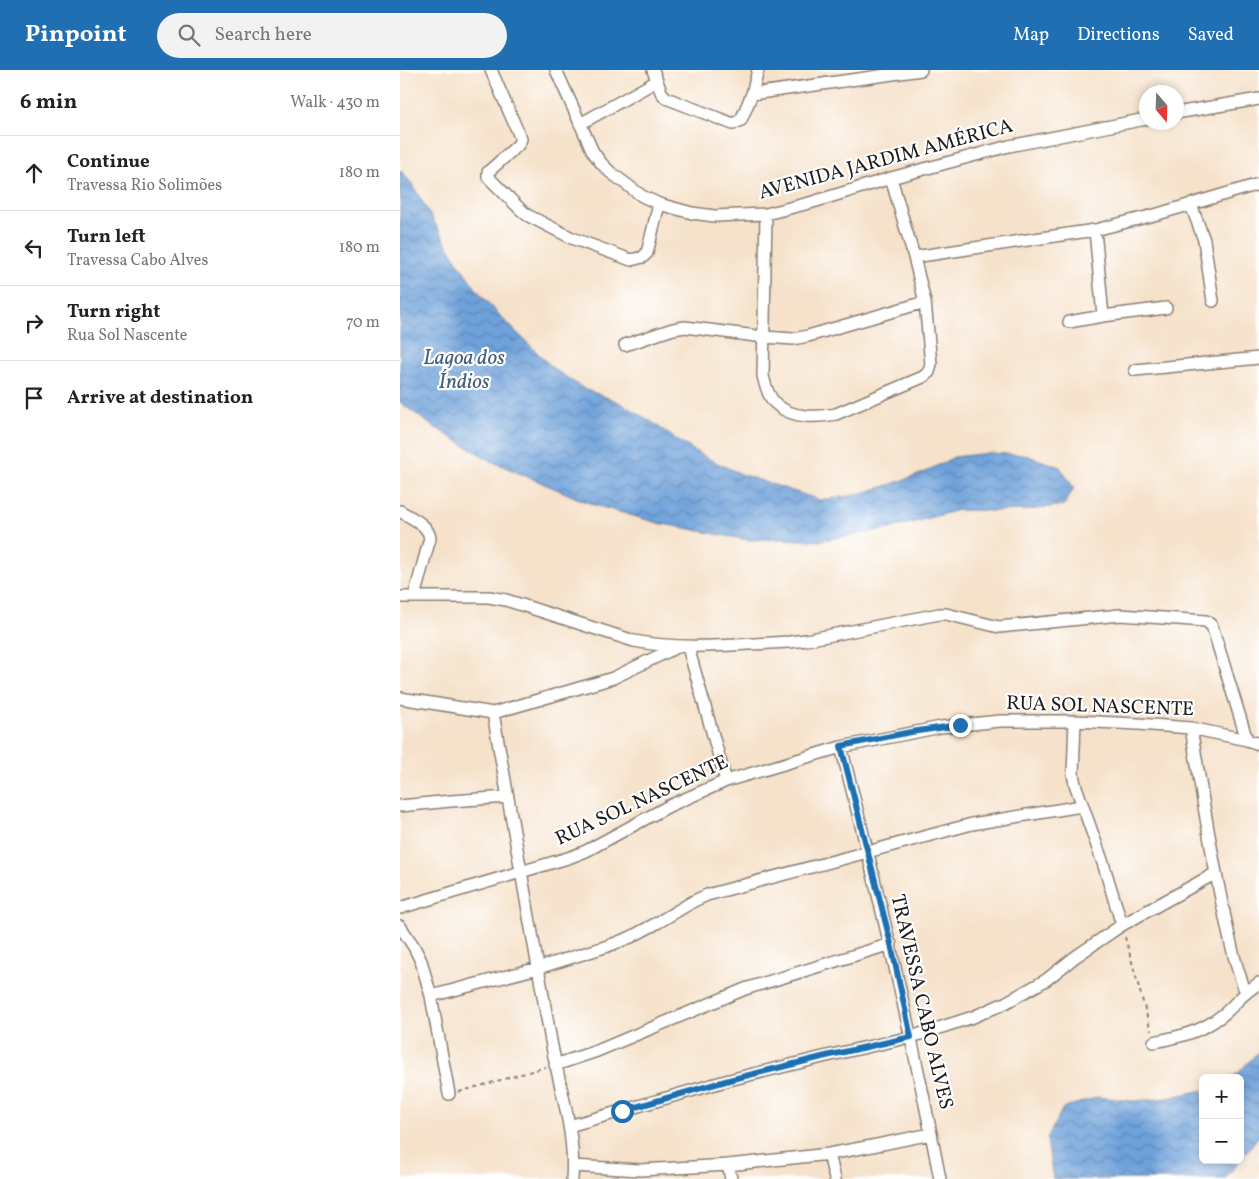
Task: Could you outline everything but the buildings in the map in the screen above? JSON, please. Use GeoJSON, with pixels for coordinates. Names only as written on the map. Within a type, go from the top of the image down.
{"type":"FeatureCollection","features":[{"type":"Feature","properties":{"kind":"street"},"geometry":{"type":"LineString","coordinates":[[491,70],[521,139],[518,145],[487,175],[489,180],[527,215],[572,238],[632,260],[642,257],[647,253],[659,204]]}},
{"type":"Feature","properties":{"kind":"street","name":"AVENIDA JARDIM AMÉRICA"},"geometry":{"type":"LineString","coordinates":[[556,70],[593,152],[610,172],[642,196],[659,204],[692,213],[714,216],[766,214],[1008,146],[1139,120]]}},
{"type":"Feature","properties":{"kind":"street"},"geometry":{"type":"LineString","coordinates":[[653,70],[663,96],[734,124],[741,120],[752,94],[758,70]]}},
{"type":"Feature","properties":{"kind":"street"},"geometry":{"type":"LineString","coordinates":[[752,94],[920,70]]}},
{"type":"Feature","properties":{"kind":"street"},"geometry":{"type":"LineString","coordinates":[[580,124],[657,81]]}},
{"type":"Feature","properties":{"kind":"street"},"geometry":{"type":"LineString","coordinates":[[1184,112],[1259,99]]}},
{"type":"Feature","properties":{"kind":"street"},"geometry":{"type":"LineString","coordinates":[[766,214],[763,376],[766,387],[775,403],[785,411],[821,417],[836,414],[924,377],[929,372],[931,364],[925,302],[892,178]]}},
{"type":"Feature","properties":{"kind":"street"},"geometry":{"type":"LineString","coordinates":[[914,257],[1096,230],[1191,205],[1259,184]]}},
{"type":"Feature","properties":{"kind":"street"},"geometry":{"type":"LineString","coordinates":[[1191,205],[1204,240],[1213,301]]}},
{"type":"Feature","properties":{"kind":"street"},"geometry":{"type":"LineString","coordinates":[[1096,230],[1103,316]]}},
{"type":"Feature","properties":{"kind":"street"},"geometry":{"type":"LineString","coordinates":[[625,345],[673,328],[685,327],[764,337],[801,338],[925,302]]}},
{"type":"Feature","properties":{"kind":"street"},"geometry":{"type":"LineString","coordinates":[[1069,322],[1166,308]]}},
{"type":"Feature","properties":{"kind":"street"},"geometry":{"type":"LineString","coordinates":[[1135,370],[1259,358]]}},
{"type":"Feature","properties":{"kind":"street"},"geometry":{"type":"LineString","coordinates":[[400,511],[425,527],[429,532],[430,538],[414,597]]}},
{"type":"Feature","properties":{"kind":"street"},"geometry":{"type":"LineString","coordinates":[[400,597],[489,597],[506,600],[634,641],[683,647],[806,640],[939,614],[999,627],[1120,615],[1206,621],[1212,626],[1248,740]]}},
{"type":"Feature","properties":{"kind":"street"},"geometry":{"type":"LineString","coordinates":[[400,698],[493,713],[613,678],[683,647]]}},
{"type":"Feature","properties":{"kind":"street"},"geometry":{"type":"LineString","coordinates":[[683,647],[726,781]]}},
{"type":"Feature","properties":{"kind":"street"},"geometry":{"type":"LineString","coordinates":[[493,713],[555,1065],[569,1126],[573,1166],[572,1179]]}},
{"type":"Feature","properties":{"kind":"street"},"geometry":{"type":"LineString","coordinates":[[1075,720],[1073,774],[1075,784],[1103,862],[1122,925]]}},
{"type":"Feature","properties":{"kind":"street","name":"RUA SOL NASCENTE"},"geometry":{"type":"LineString","coordinates":[[400,908],[571,857],[586,851],[669,806],[726,781],[841,746],[941,727],[1000,721],[1075,720],[1191,728],[1259,744]]}},
{"type":"Feature","properties":{"kind":"street"},"geometry":{"type":"LineString","coordinates":[[1191,728],[1216,873],[1233,955],[1246,993]]}},
{"type":"Feature","properties":{"kind":"street","name":"TRAVESSA CABO ALVES"},"geometry":{"type":"LineString","coordinates":[[841,746],[891,944],[940,1179]]}},
{"type":"Feature","properties":{"kind":"street"},"geometry":{"type":"LineString","coordinates":[[400,806],[451,800],[508,797]]}},
{"type":"Feature","properties":{"kind":"street"},"geometry":{"type":"LineString","coordinates":[[431,996],[538,968],[608,946],[631,937],[707,894],[972,824],[1082,806]]}},
{"type":"Feature","properties":{"kind":"street"},"geometry":{"type":"LineString","coordinates":[[569,1126],[729,1080],[911,1037],[973,1017],[1005,1003],[1046,980],[1083,951],[1122,925],[1216,873]]}},
{"type":"Feature","properties":{"kind":"street"},"geometry":{"type":"LineString","coordinates":[[400,926],[414,947],[431,996],[449,1094]]}},
{"type":"Feature","properties":{"kind":"street"},"geometry":{"type":"LineString","coordinates":[[555,1065],[597,1051],[745,988],[891,944]]}},
{"type":"Feature","properties":{"kind":"street"},"geometry":{"type":"LineString","coordinates":[[1154,1042],[1182,1036],[1204,1028],[1232,1008],[1259,983]]}},
{"type":"Feature","properties":{"kind":"street"},"geometry":{"type":"LineString","coordinates":[[573,1166],[640,1170],[728,1165],[829,1154],[931,1134]]}},
{"type":"Feature","properties":{"kind":"street"},"geometry":{"type":"LineString","coordinates":[[829,1154],[835,1179]]}},
{"type":"Feature","properties":{"kind":"street"},"geometry":{"type":"LineString","coordinates":[[728,1165],[731,1179]]}},
{"type":"Feature","properties":{"kind":"path"},"geometry":{"type":"LineString","coordinates":[[1122,925],[1154,1042]]}},
{"type":"Feature","properties":{"kind":"path"},"geometry":{"type":"LineString","coordinates":[[449,1094],[555,1065]]}},
{"type":"Feature","properties":{"kind":"water","name":"Lagoa dos Índios"},"geometry":{"type":"Polygon","coordinates":[[[400,170],[412,184],[457,261],[477,290],[502,318],[554,369],[584,389],[617,401],[707,458],[741,474],[820,500],[855,495],[889,485],[923,473],[954,457],[989,453],[1025,455],[1060,467],[1074,488],[1064,505],[1029,510],[958,510],[889,529],[818,541],[748,540],[658,523],[591,504],[491,461],[431,425],[400,402],[400,170]]]}},
{"type":"Feature","properties":{"kind":"water"},"geometry":{"type":"Polygon","coordinates":[[[1259,1051],[1259,1136],[1244,1155],[1244,1074],[1236,1074],[1259,1051]]]}},
{"type":"Feature","properties":{"kind":"water"},"geometry":{"type":"Polygon","coordinates":[[[1199,1091],[1199,1164],[1237,1164],[1225,1179],[1053,1179],[1047,1139],[1063,1108],[1098,1097],[1133,1101],[1168,1098],[1199,1091]]]}},
{"type":"Feature","properties":{"kind":"route"},"geometry":{"type":"LineString","coordinates":[[622,1111],[729,1080],[911,1037],[891,944],[841,746],[911,732],[960,725]]}}]}
